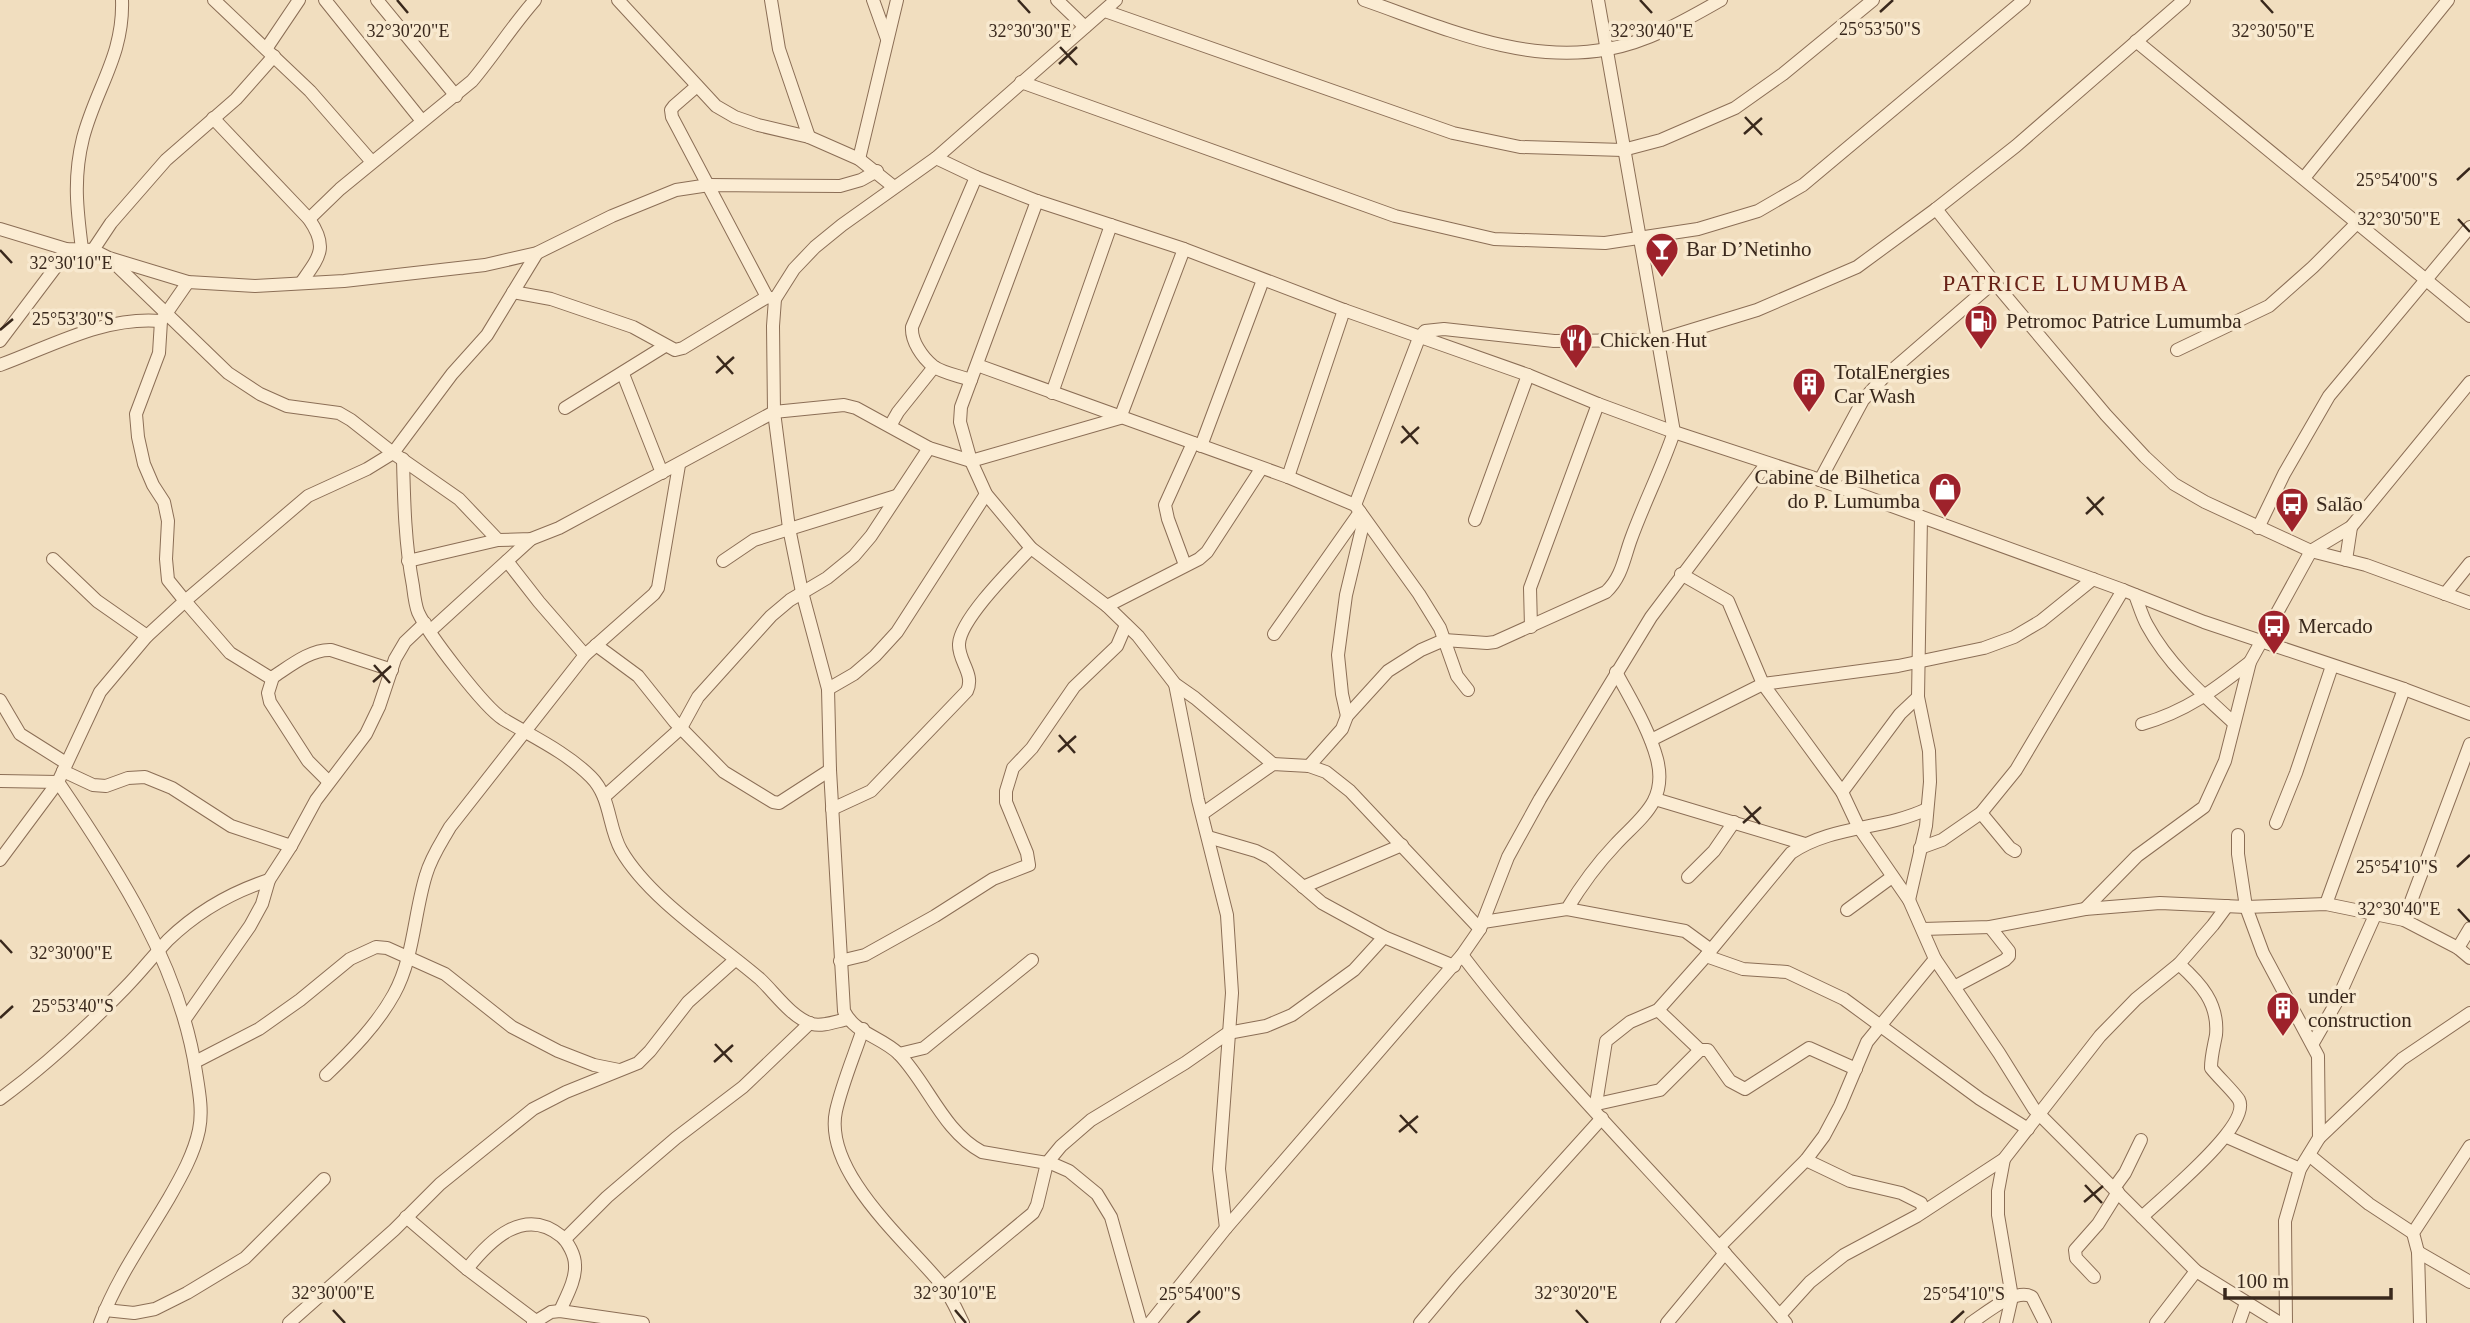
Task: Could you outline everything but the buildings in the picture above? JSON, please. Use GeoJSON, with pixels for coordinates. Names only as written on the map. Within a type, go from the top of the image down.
{"type":"FeatureCollection","features":[{"type":"Feature","properties":{"kind":"street"},"geometry":{"type":"LineString","coordinates":[[88,250],[75,190],[83,139],[115,55],[120,33],[122,0]]}},
{"type":"Feature","properties":{"kind":"street"},"geometry":{"type":"LineString","coordinates":[[214,0],[310,91],[372,162]]}},
{"type":"Feature","properties":{"kind":"street"},"geometry":{"type":"LineString","coordinates":[[88,250],[166,160],[236,99],[270,53],[299,0]]}},
{"type":"Feature","properties":{"kind":"street"},"geometry":{"type":"LineString","coordinates":[[325,0],[422,121]]}},
{"type":"Feature","properties":{"kind":"street"},"geometry":{"type":"LineString","coordinates":[[377,0],[456,96]]}},
{"type":"Feature","properties":{"kind":"street"},"geometry":{"type":"LineString","coordinates":[[309,219],[372,162],[456,96],[489,60],[509,30],[535,0]]}},
{"type":"Feature","properties":{"kind":"street"},"geometry":{"type":"LineString","coordinates":[[618,0],[716,106],[735,117],[810,136],[859,159],[894,187]]}},
{"type":"Feature","properties":{"kind":"street"},"geometry":{"type":"LineString","coordinates":[[771,0],[779,49],[810,136]]}},
{"type":"Feature","properties":{"kind":"street"},"geometry":{"type":"LineString","coordinates":[[873,0],[887,39]]}},
{"type":"Feature","properties":{"kind":"street"},"geometry":{"type":"LineString","coordinates":[[859,159],[897,0]]}},
{"type":"Feature","properties":{"kind":"street"},"geometry":{"type":"LineString","coordinates":[[1057,0],[1086,27]]}},
{"type":"Feature","properties":{"kind":"street"},"geometry":{"type":"LineString","coordinates":[[513,292],[551,299],[633,327],[675,350],[683,348],[771,298],[815,247],[936,158],[1116,0]]}},
{"type":"Feature","properties":{"kind":"street"},"geometry":{"type":"LineString","coordinates":[[1364,0],[1483,42],[1523,51],[1565,53],[1608,49],[1645,38],[1684,21],[1721,0]]}},
{"type":"Feature","properties":{"kind":"street"},"geometry":{"type":"LineString","coordinates":[[1309,766],[1388,671],[1421,650],[1444,640],[1487,643],[1531,627],[1606,592],[1615,584],[1674,432],[1598,0]]}},
{"type":"Feature","properties":{"kind":"street"},"geometry":{"type":"LineString","coordinates":[[1105,10],[1452,133],[1520,147],[1623,150],[1661,140],[1735,108],[1783,74],[1873,0]]}},
{"type":"Feature","properties":{"kind":"street"},"geometry":{"type":"LineString","coordinates":[[1021,82],[1395,216],[1494,239],[1605,243],[1698,229],[1758,211],[1803,185],[2024,0]]}},
{"type":"Feature","properties":{"kind":"street"},"geometry":{"type":"LineString","coordinates":[[1348,716],[1342,694],[1338,655],[1346,595],[1354,567],[1360,512],[1419,338],[1425,331],[1444,329],[1554,341],[1658,340],[1758,310],[1857,267],[2016,146],[2184,0]]}},
{"type":"Feature","properties":{"kind":"street"},"geometry":{"type":"LineString","coordinates":[[2304,178],[2448,0]]}},
{"type":"Feature","properties":{"kind":"street"},"geometry":{"type":"LineString","coordinates":[[2136,41],[2470,316]]}},
{"type":"Feature","properties":{"kind":"street"},"geometry":{"type":"LineString","coordinates":[[697,86],[674,106],[671,110],[672,117],[745,258],[771,298],[774,412],[789,528],[802,593],[828,689],[844,1011],[854,1026],[863,1029],[899,1054],[958,1134],[972,1147],[982,1152],[1047,1163],[1069,1171],[1097,1194],[1111,1217],[1141,1323]]}},
{"type":"Feature","properties":{"kind":"street"},"geometry":{"type":"LineString","coordinates":[[213,118],[309,219],[322,242],[320,255],[301,284]]}},
{"type":"Feature","properties":{"kind":"street"},"geometry":{"type":"LineString","coordinates":[[936,158],[1037,201],[1184,249],[1419,338],[1528,375],[1674,432],[1819,480],[2470,714]]}},
{"type":"Feature","properties":{"kind":"street"},"geometry":{"type":"LineString","coordinates":[[0,229],[66,249],[88,250],[188,282],[255,286],[301,284],[485,265],[537,253],[612,216],[676,190],[709,185],[840,186],[861,180],[877,171]]}},
{"type":"Feature","properties":{"kind":"street"},"geometry":{"type":"LineString","coordinates":[[971,380],[934,367],[911,335],[912,327],[976,177]]}},
{"type":"Feature","properties":{"kind":"street"},"geometry":{"type":"LineString","coordinates":[[1037,201],[961,407],[960,422],[971,461],[986,495],[1031,548],[1108,606],[1138,636],[1175,684],[1273,764],[1309,766],[1326,772],[1350,791],[1482,925]]}},
{"type":"Feature","properties":{"kind":"street"},"geometry":{"type":"LineString","coordinates":[[1936,209],[2106,415],[2174,484],[2258,528],[2311,551],[2346,560],[2470,603]]}},
{"type":"Feature","properties":{"kind":"street"},"geometry":{"type":"LineString","coordinates":[[2177,350],[2269,306],[2358,222]]}},
{"type":"Feature","properties":{"kind":"street"},"geometry":{"type":"LineString","coordinates":[[1052,393],[1111,225]]}},
{"type":"Feature","properties":{"kind":"street"},"geometry":{"type":"LineString","coordinates":[[2258,528],[2284,474],[2329,396],[2470,227]]}},
{"type":"Feature","properties":{"kind":"street"},"geometry":{"type":"LineString","coordinates":[[0,341],[55,268],[66,249]]}},
{"type":"Feature","properties":{"kind":"street"},"geometry":{"type":"LineString","coordinates":[[1120,418],[1184,249]]}},
{"type":"Feature","properties":{"kind":"street"},"geometry":{"type":"LineString","coordinates":[[0,860],[62,772],[100,692],[147,636],[308,496],[398,456],[452,374],[487,335],[537,253]]}},
{"type":"Feature","properties":{"kind":"street"},"geometry":{"type":"LineString","coordinates":[[109,258],[163,318],[228,373],[260,394],[287,406],[339,413],[351,420],[459,499],[498,540]]}},
{"type":"Feature","properties":{"kind":"street"},"geometry":{"type":"LineString","coordinates":[[1185,565],[1165,505],[1197,445],[1263,280]]}},
{"type":"Feature","properties":{"kind":"street"},"geometry":{"type":"LineString","coordinates":[[188,282],[163,318],[159,353],[136,414],[145,464],[153,485],[164,502],[168,521],[168,580],[230,653],[257,671],[273,677]]}},
{"type":"Feature","properties":{"kind":"street"},"geometry":{"type":"LineString","coordinates":[[1819,480],[1863,400],[1883,378],[1994,282]]}},
{"type":"Feature","properties":{"kind":"street"},"geometry":{"type":"LineString","coordinates":[[1288,477],[1344,310]]}},
{"type":"Feature","properties":{"kind":"street"},"geometry":{"type":"LineString","coordinates":[[0,365],[96,327],[163,318]]}},
{"type":"Feature","properties":{"kind":"street"},"geometry":{"type":"LineString","coordinates":[[565,408],[666,346]]}},
{"type":"Feature","properties":{"kind":"street"},"geometry":{"type":"LineString","coordinates":[[977,365],[1288,477],[1360,512],[1440,628],[1457,676],[1468,690]]}},
{"type":"Feature","properties":{"kind":"street"},"geometry":{"type":"LineString","coordinates":[[890,426],[934,367]]}},
{"type":"Feature","properties":{"kind":"street"},"geometry":{"type":"LineString","coordinates":[[623,374],[662,473]]}},
{"type":"Feature","properties":{"kind":"street"},"geometry":{"type":"LineString","coordinates":[[1475,520],[1528,375]]}},
{"type":"Feature","properties":{"kind":"street"},"geometry":{"type":"LineString","coordinates":[[2085,909],[2137,856],[2204,807],[2225,761],[2250,662],[2311,551],[2351,527],[2470,382]]}},
{"type":"Feature","properties":{"kind":"street"},"geometry":{"type":"LineString","coordinates":[[1531,627],[1530,589],[1598,404]]}},
{"type":"Feature","properties":{"kind":"street"},"geometry":{"type":"LineString","coordinates":[[408,561],[498,540],[531,539],[559,528],[774,412],[844,405],[856,408],[929,448],[971,461],[1120,418]]}},
{"type":"Feature","properties":{"kind":"street"},"geometry":{"type":"LineString","coordinates":[[604,797],[681,728],[698,697],[771,616],[854,556],[871,536],[929,448]]}},
{"type":"Feature","properties":{"kind":"street"},"geometry":{"type":"LineString","coordinates":[[398,456],[408,561],[417,610],[484,702],[502,718],[579,766],[594,780],[604,797],[621,849],[643,878],[667,902],[810,1023],[819,1025],[848,1019]]}},
{"type":"Feature","properties":{"kind":"street"},"geometry":{"type":"LineString","coordinates":[[1150,1323],[1226,1228],[1462,955],[1482,925],[1508,858],[1540,799],[1616,672],[1681,574],[1767,463]]}},
{"type":"Feature","properties":{"kind":"street"},"geometry":{"type":"LineString","coordinates":[[326,1076],[356,1046],[394,994],[407,957],[431,859],[450,827],[585,654],[654,594],[678,464]]}},
{"type":"Feature","properties":{"kind":"street"},"geometry":{"type":"LineString","coordinates":[[1108,606],[1199,559],[1207,552],[1261,469]]}},
{"type":"Feature","properties":{"kind":"street"},"geometry":{"type":"LineString","coordinates":[[828,689],[854,674],[897,632],[986,495]]}},
{"type":"Feature","properties":{"kind":"street"},"geometry":{"type":"LineString","coordinates":[[723,561],[754,540],[896,496]]}},
{"type":"Feature","properties":{"kind":"street"},"geometry":{"type":"LineString","coordinates":[[1274,634],[1360,512]]}},
{"type":"Feature","properties":{"kind":"street"},"geometry":{"type":"LineString","coordinates":[[1909,900],[1926,826],[1929,751],[1918,697],[1922,517]]}},
{"type":"Feature","properties":{"kind":"street"},"geometry":{"type":"LineString","coordinates":[[2346,560],[2351,527]]}},
{"type":"Feature","properties":{"kind":"street"},"geometry":{"type":"LineString","coordinates":[[185,1019],[250,926],[262,904],[269,880],[328,781],[366,734],[405,642],[428,627],[531,539]]}},
{"type":"Feature","properties":{"kind":"street"},"geometry":{"type":"LineString","coordinates":[[832,809],[871,791],[967,691],[970,679],[959,652],[958,640],[992,589],[1031,548]]}},
{"type":"Feature","properties":{"kind":"street"},"geometry":{"type":"LineString","coordinates":[[53,559],[97,601],[147,636]]}},
{"type":"Feature","properties":{"kind":"street"},"geometry":{"type":"LineString","coordinates":[[507,561],[585,654]]}},
{"type":"Feature","properties":{"kind":"street"},"geometry":{"type":"LineString","coordinates":[[2445,594],[2470,563]]}},
{"type":"Feature","properties":{"kind":"street"},"geometry":{"type":"LineString","coordinates":[[1681,574],[1728,601],[1763,684],[1842,792],[1858,826],[1909,900],[1935,959],[2034,1109],[2196,1271],[2246,1303],[2283,1323],[2284,1221],[2300,1169],[2319,1138],[2402,1059],[2470,1013]]}},
{"type":"Feature","properties":{"kind":"street"},"geometry":{"type":"LineString","coordinates":[[1651,740],[1763,684],[1920,663],[1984,648],[2014,637],[2041,621],[2093,579]]}},
{"type":"Feature","properties":{"kind":"street"},"geometry":{"type":"LineString","coordinates":[[2129,592],[2165,654],[2205,697],[2234,723]]}},
{"type":"Feature","properties":{"kind":"street"},"geometry":{"type":"LineString","coordinates":[[1920,848],[1942,840],[1981,813],[2016,770],[2129,592]]}},
{"type":"Feature","properties":{"kind":"street"},"geometry":{"type":"LineString","coordinates":[[840,961],[865,955],[993,879],[1029,865],[1027,853],[1006,802],[1006,791],[1013,768],[1032,748],[1074,687],[1117,646],[1126,625]]}},
{"type":"Feature","properties":{"kind":"street"},"geometry":{"type":"LineString","coordinates":[[596,645],[638,676],[681,728],[724,772],[773,802],[779,803],[830,770]]}},
{"type":"Feature","properties":{"kind":"street"},"geometry":{"type":"LineString","coordinates":[[328,781],[308,761],[270,702],[268,693],[273,677],[321,650],[331,650],[391,670]]}},
{"type":"Feature","properties":{"kind":"street"},"geometry":{"type":"LineString","coordinates":[[2142,724],[2161,719],[2205,697],[2250,662]]}},
{"type":"Feature","properties":{"kind":"street"},"geometry":{"type":"LineString","coordinates":[[2276,823],[2332,666]]}},
{"type":"Feature","properties":{"kind":"street"},"geometry":{"type":"LineString","coordinates":[[1567,909],[1589,875],[1615,844],[1646,815],[1660,785],[1651,740],[1616,672]]}},
{"type":"Feature","properties":{"kind":"street"},"geometry":{"type":"LineString","coordinates":[[1175,684],[1202,814],[1227,915],[1232,993],[1219,1169],[1226,1228]]}},
{"type":"Feature","properties":{"kind":"street"},"geometry":{"type":"LineString","coordinates":[[2326,904],[2404,689]]}},
{"type":"Feature","properties":{"kind":"street"},"geometry":{"type":"LineString","coordinates":[[1842,792],[1899,714],[1918,697]]}},
{"type":"Feature","properties":{"kind":"street"},"geometry":{"type":"LineString","coordinates":[[0,700],[20,734],[62,772],[154,939],[185,1019],[195,1062],[201,1105],[199,1130],[184,1171],[111,1293],[100,1323]]}},
{"type":"Feature","properties":{"kind":"street"},"geometry":{"type":"LineString","coordinates":[[2404,919],[2470,744]]}},
{"type":"Feature","properties":{"kind":"street"},"geometry":{"type":"LineString","coordinates":[[1202,814],[1273,764]]}},
{"type":"Feature","properties":{"kind":"street"},"geometry":{"type":"LineString","coordinates":[[0,781],[62,772],[93,785],[106,786],[128,778],[145,777],[172,788],[230,826],[291,846]]}},
{"type":"Feature","properties":{"kind":"street"},"geometry":{"type":"LineString","coordinates":[[1655,799],[1805,844]]}},
{"type":"Feature","properties":{"kind":"street"},"geometry":{"type":"LineString","coordinates":[[1598,1111],[1606,1041],[1630,1022],[1658,1010],[1791,853],[1805,844],[1858,826],[1880,825],[1906,819],[1927,809]]}},
{"type":"Feature","properties":{"kind":"street"},"geometry":{"type":"LineString","coordinates":[[1981,813],[2015,851]]}},
{"type":"Feature","properties":{"kind":"street"},"geometry":{"type":"LineString","coordinates":[[1688,877],[1714,850],[1734,822]]}},
{"type":"Feature","properties":{"kind":"street"},"geometry":{"type":"LineString","coordinates":[[2238,835],[2246,907],[2263,953],[2313,1043],[2319,1064],[2319,1138]]}},
{"type":"Feature","properties":{"kind":"street"},"geometry":{"type":"LineString","coordinates":[[1208,837],[1256,851],[1270,858],[1322,904],[1384,937],[1454,966]]}},
{"type":"Feature","properties":{"kind":"street"},"geometry":{"type":"LineString","coordinates":[[1303,887],[1402,845]]}},
{"type":"Feature","properties":{"kind":"street"},"geometry":{"type":"LineString","coordinates":[[1847,910],[1892,877]]}},
{"type":"Feature","properties":{"kind":"street"},"geometry":{"type":"LineString","coordinates":[[0,1099],[37,1072],[125,989],[171,938],[214,904],[269,880]]}},
{"type":"Feature","properties":{"kind":"street"},"geometry":{"type":"LineString","coordinates":[[1923,929],[1990,928],[2085,909],[2160,904],[2246,907],[2326,904],[2404,919],[2458,948],[2470,958]]}},
{"type":"Feature","properties":{"kind":"street"},"geometry":{"type":"LineString","coordinates":[[1462,955],[1498,1002],[1783,1319],[1810,1282],[1844,1255],[1924,1211],[2004,1159],[2100,1036],[2136,999],[2179,964],[2227,906]]}},
{"type":"Feature","properties":{"kind":"street"},"geometry":{"type":"LineString","coordinates":[[1482,925],[1567,909],[1685,931],[1708,953],[1743,969],[1787,972],[1844,999],[1980,1100],[2028,1129]]}},
{"type":"Feature","properties":{"kind":"street"},"geometry":{"type":"LineString","coordinates":[[2313,1043],[2336,1003],[2376,913]]}},
{"type":"Feature","properties":{"kind":"street"},"geometry":{"type":"LineString","coordinates":[[1954,987],[2009,956],[2009,951],[1990,928]]}},
{"type":"Feature","properties":{"kind":"street"},"geometry":{"type":"LineString","coordinates":[[2458,948],[2470,928]]}},
{"type":"Feature","properties":{"kind":"street"},"geometry":{"type":"LineString","coordinates":[[944,1287],[1033,1213],[1047,1163],[1061,1146],[1091,1120],[1185,1063],[1228,1033],[1266,1026],[1292,1015],[1354,971],[1384,937]]}},
{"type":"Feature","properties":{"kind":"street"},"geometry":{"type":"LineString","coordinates":[[195,1062],[259,1029],[350,959],[376,947],[387,948],[445,974],[512,1027],[594,1065],[620,1070]]}},
{"type":"Feature","properties":{"kind":"street"},"geometry":{"type":"LineString","coordinates":[[1667,1323],[1723,1250],[1806,1160],[1833,1121],[1867,1042],[1935,959]]}},
{"type":"Feature","properties":{"kind":"street"},"geometry":{"type":"LineString","coordinates":[[289,1323],[440,1184],[533,1109],[566,1092],[638,1063],[688,1002],[735,960]]}},
{"type":"Feature","properties":{"kind":"street"},"geometry":{"type":"LineString","coordinates":[[899,1054],[924,1048],[1032,960]]}},
{"type":"Feature","properties":{"kind":"street"},"geometry":{"type":"LineString","coordinates":[[2142,1217],[2227,1137],[2240,1110],[2239,1101],[2211,1068],[2216,1032],[2214,1011],[2207,994],[2179,964]]}},
{"type":"Feature","properties":{"kind":"street"},"geometry":{"type":"LineString","coordinates":[[1658,1010],[1700,1050]]}},
{"type":"Feature","properties":{"kind":"street"},"geometry":{"type":"LineString","coordinates":[[565,1239],[607,1197],[676,1138],[743,1087],[810,1023]]}},
{"type":"Feature","properties":{"kind":"street"},"geometry":{"type":"LineString","coordinates":[[863,1029],[835,1113],[837,1149],[848,1172],[906,1245],[944,1287],[963,1323]]}},
{"type":"Feature","properties":{"kind":"street"},"geometry":{"type":"LineString","coordinates":[[1420,1323],[1598,1111],[1632,1095],[1660,1090],[1700,1050],[1708,1049],[1730,1081],[1745,1089],[1809,1048],[1856,1069]]}},
{"type":"Feature","properties":{"kind":"street"},"geometry":{"type":"LineString","coordinates":[[2227,1137],[2300,1169]]}},
{"type":"Feature","properties":{"kind":"street"},"geometry":{"type":"LineString","coordinates":[[2094,1277],[2076,1258],[2075,1250],[2098,1224],[2141,1140]]}},
{"type":"Feature","properties":{"kind":"street"},"geometry":{"type":"LineString","coordinates":[[2413,1233],[2470,1146]]}},
{"type":"Feature","properties":{"kind":"street"},"geometry":{"type":"LineString","coordinates":[[2309,1155],[2369,1204],[2413,1233],[2418,1252],[2420,1323]]}},
{"type":"Feature","properties":{"kind":"street"},"geometry":{"type":"LineString","coordinates":[[2004,1159],[1998,1191],[1998,1215],[2012,1297],[2006,1323]]}},
{"type":"Feature","properties":{"kind":"street"},"geometry":{"type":"LineString","coordinates":[[1806,1160],[1850,1181],[1901,1193],[1919,1201],[1924,1211]]}},
{"type":"Feature","properties":{"kind":"street"},"geometry":{"type":"LineString","coordinates":[[105,1310],[134,1313],[155,1308],[187,1293],[245,1258],[324,1179]]}},
{"type":"Feature","properties":{"kind":"street"},"geometry":{"type":"LineString","coordinates":[[406,1217],[534,1322],[551,1312],[560,1311],[643,1323]]}},
{"type":"Feature","properties":{"kind":"street"},"geometry":{"type":"LineString","coordinates":[[467,1269],[490,1242],[512,1228],[530,1223],[556,1232],[565,1239],[576,1265],[560,1311]]}},
{"type":"Feature","properties":{"kind":"street"},"geometry":{"type":"LineString","coordinates":[[2418,1252],[2470,1282]]}},
{"type":"Feature","properties":{"kind":"street"},"geometry":{"type":"LineString","coordinates":[[2156,1323],[2196,1271]]}},
{"type":"Feature","properties":{"kind":"street"},"geometry":{"type":"LineString","coordinates":[[1971,1323],[2012,1297],[2022,1294],[2032,1297],[2045,1323]]}},
{"type":"Feature","properties":{"kind":"street"},"geometry":{"type":"LineString","coordinates":[[2239,1323],[2246,1303]]}},
{"type":"Feature","properties":{"kind":"street"},"geometry":{"type":"LineString","coordinates":[[134,1313],[149,1323]]}},
{"type":"Feature","properties":{"kind":"place","name":"Bar D’Netinho"},"geometry":{"type":"Point","coordinates":[1662,279]}},
{"type":"Feature","properties":{"kind":"place","name":"Petromoc Patrice Lumumba"},"geometry":{"type":"Point","coordinates":[1981,351]}},
{"type":"Feature","properties":{"kind":"place","name":"Chicken Hut"},"geometry":{"type":"Point","coordinates":[1576,370]}},
{"type":"Feature","properties":{"kind":"place","name":"TotalEnergies Car Wash"},"geometry":{"type":"Point","coordinates":[1809,414]}},
{"type":"Feature","properties":{"kind":"place","name":"Cabine de Bilhetica do P. Lumumba"},"geometry":{"type":"Point","coordinates":[1945,519]}},
{"type":"Feature","properties":{"kind":"place","name":"Salão"},"geometry":{"type":"Point","coordinates":[2292,534]}},
{"type":"Feature","properties":{"kind":"place","name":"Mercado"},"geometry":{"type":"Point","coordinates":[2274,656]}},
{"type":"Feature","properties":{"kind":"place","name":"under construction"},"geometry":{"type":"Point","coordinates":[2283,1038]}},
{"type":"Feature","properties":{"kind":"district","name":"PATRICE LUMUMBA"},"geometry":{"type":"Point","coordinates":[2066,283]}}]}
